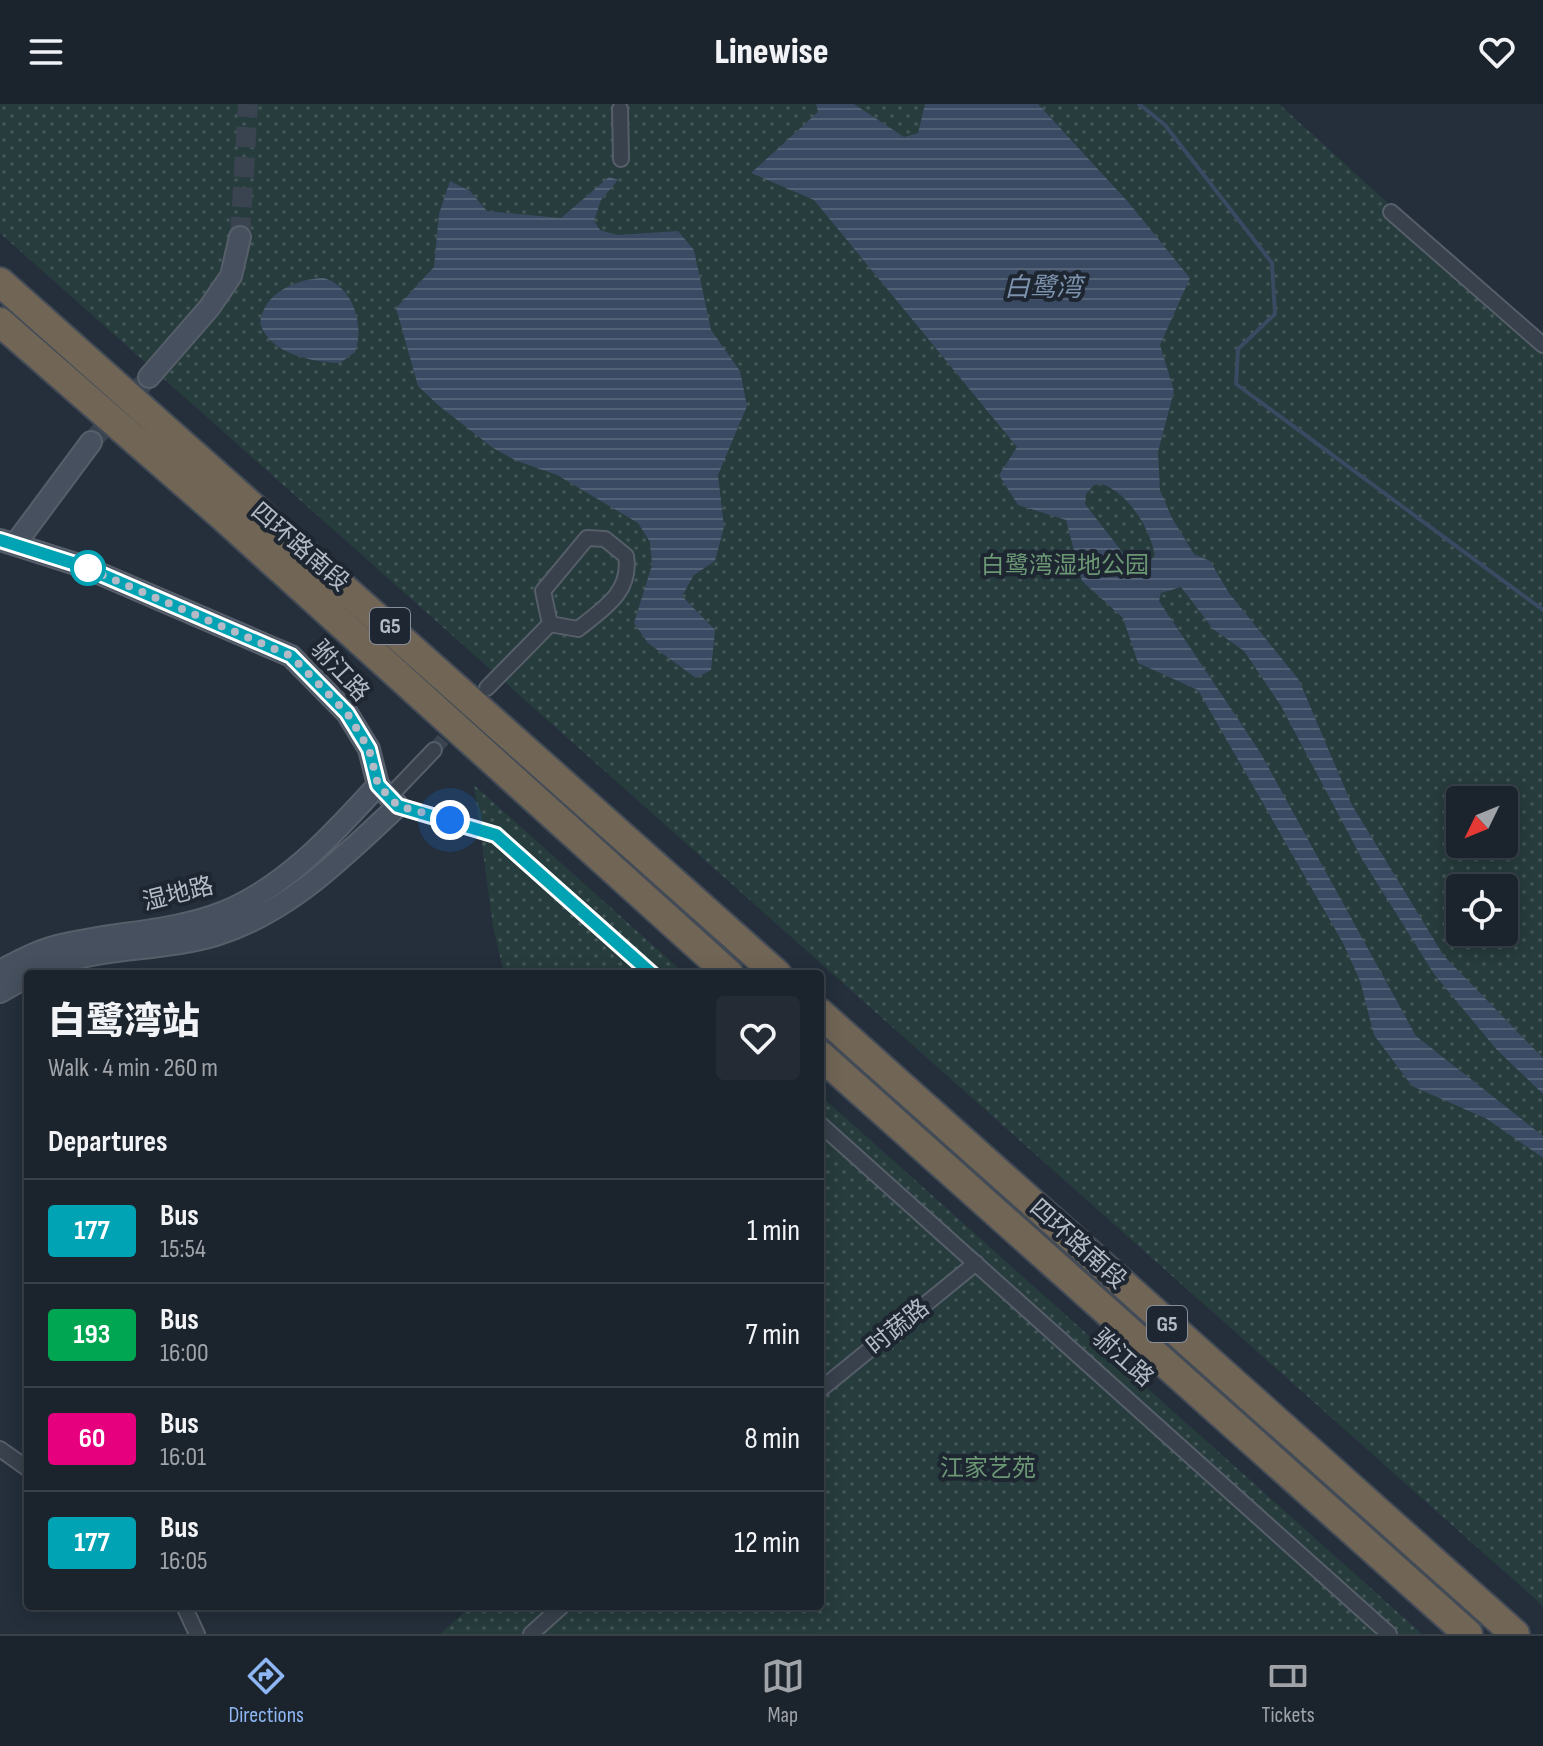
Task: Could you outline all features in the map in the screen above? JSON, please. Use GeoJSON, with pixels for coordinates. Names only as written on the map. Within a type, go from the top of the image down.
{"type":"FeatureCollection","features":[{"type":"Feature","properties":{"kind":"highway"},"geometry":{"type":"LineString","coordinates":[[0,267],[114,383]]}},
{"type":"Feature","properties":{"kind":"highway","name":"四环路南段"},"geometry":{"type":"LineString","coordinates":[[0,282],[773,970]]}},
{"type":"Feature","properties":{"kind":"highway","name":"四环路南段"},"geometry":{"type":"LineString","coordinates":[[0,322],[725,970]]}},
{"type":"Feature","properties":{"kind":"highway"},"geometry":{"type":"LineString","coordinates":[[0,329],[96,406]]}},
{"type":"Feature","properties":{"kind":"highway","name":"四环路南段"},"geometry":{"type":"LineString","coordinates":[[824,1017],[1515,1634]]}},
{"type":"Feature","properties":{"kind":"highway","name":"四环路南段"},"geometry":{"type":"LineString","coordinates":[[824,1059],[1468,1634]]}},
{"type":"Feature","properties":{"kind":"street"},"geometry":{"type":"LineString","coordinates":[[620,109],[621,159]]}},
{"type":"Feature","properties":{"kind":"street"},"geometry":{"type":"LineString","coordinates":[[1391,212],[1543,345]]}},
{"type":"Feature","properties":{"kind":"street"},"geometry":{"type":"LineString","coordinates":[[149,377],[209,308],[231,276],[240,237]]}},
{"type":"Feature","properties":{"kind":"street"},"geometry":{"type":"LineString","coordinates":[[8,541],[91,442]]}},
{"type":"Feature","properties":{"kind":"street"},"geometry":{"type":"LineString","coordinates":[[587,538],[605,539],[626,556],[629,572],[617,598],[578,629],[550,624],[543,591],[587,538]]}},
{"type":"Feature","properties":{"kind":"street","name":"驸江路"},"geometry":{"type":"LineString","coordinates":[[8,541],[82,566],[291,656],[347,713],[369,749],[389,795]]}},
{"type":"Feature","properties":{"kind":"street"},"geometry":{"type":"LineString","coordinates":[[487,688],[550,624]]}},
{"type":"Feature","properties":{"kind":"street"},"geometry":{"type":"LineString","coordinates":[[434,750],[389,795],[496,835],[648,970]]}},
{"type":"Feature","properties":{"kind":"street","name":"湿地路"},"geometry":{"type":"LineString","coordinates":[[0,971],[48,949],[224,912],[275,883],[389,795]]}},
{"type":"Feature","properties":{"kind":"street","name":"湿地路"},"geometry":{"type":"LineString","coordinates":[[43,970],[80,956],[215,935],[252,921],[299,894],[329,871],[389,795]]}},
{"type":"Feature","properties":{"kind":"street","name":"湿地路"},"geometry":{"type":"LineString","coordinates":[[0,992],[24,978]]}},
{"type":"Feature","properties":{"kind":"street","name":"驸江路"},"geometry":{"type":"LineString","coordinates":[[824,1128],[1389,1634]]}},
{"type":"Feature","properties":{"kind":"street","name":"时蔬路"},"geometry":{"type":"LineString","coordinates":[[824,1387],[976,1263]]}},
{"type":"Feature","properties":{"kind":"street"},"geometry":{"type":"LineString","coordinates":[[0,1449],[24,1466]]}},
{"type":"Feature","properties":{"kind":"street"},"geometry":{"type":"LineString","coordinates":[[186,1610],[197,1634]]}},
{"type":"Feature","properties":{"kind":"street"},"geometry":{"type":"LineString","coordinates":[[531,1634],[558,1610]]}},
{"type":"Feature","properties":{"kind":"green space","name":"白鹭湾湿地公园"},"geometry":{"type":"Polygon","coordinates":[[[0,104],[1279,104],[1543,344],[1543,1606],[0,233],[0,104]]]}},
{"type":"Feature","properties":{"kind":"green space"},"geometry":{"type":"Polygon","coordinates":[[[474,785],[681,970],[503,970],[493,926],[474,785]]]}},
{"type":"Feature","properties":{"kind":"green space","name":"江家艺苑"},"geometry":{"type":"Polygon","coordinates":[[[824,1099],[1422,1634],[440,1634],[467,1610],[824,1610],[824,1099]]]}},
{"type":"Feature","properties":{"kind":"water","name":"白鹭湾"},"geometry":{"type":"Polygon","coordinates":[[[816,104],[854,104],[904,137],[918,133],[925,104],[1038,104],[1129,203],[1190,278],[1160,345],[1174,391],[1158,452],[1160,490],[1172,518],[1194,554],[1210,561],[1229,593],[1299,680],[1352,805],[1444,956],[1543,1058],[1543,1094],[1497,1050],[1434,974],[1362,859],[1281,706],[1244,651],[1213,629],[1181,587],[1161,593],[1159,601],[1260,752],[1416,1036],[1543,1136],[1543,1158],[1487,1119],[1412,1086],[1374,1035],[1360,981],[1343,943],[1198,690],[1138,663],[1123,618],[1082,581],[1066,520],[1018,505],[999,475],[1017,447],[814,200],[751,173],[818,112],[816,104]],[[1102,484],[1094,485],[1086,494],[1085,504],[1133,566],[1144,566],[1155,556],[1148,534],[1137,513],[1112,489],[1102,484]]]}},
{"type":"Feature","properties":{"kind":"water"},"geometry":{"type":"Polygon","coordinates":[[[609,177],[618,180],[601,200],[594,221],[600,230],[617,235],[678,231],[694,250],[711,330],[740,371],[747,406],[718,475],[724,527],[715,561],[694,575],[682,596],[715,630],[711,670],[696,678],[648,643],[634,623],[652,565],[650,542],[638,523],[557,475],[517,461],[493,448],[438,405],[418,386],[396,308],[434,267],[439,214],[450,181],[470,191],[487,211],[561,218],[609,177]]]}},
{"type":"Feature","properties":{"kind":"water"},"geometry":{"type":"Polygon","coordinates":[[[324,278],[349,298],[357,319],[355,352],[340,363],[317,361],[282,349],[265,334],[260,323],[268,303],[283,289],[303,281],[324,278]]]}},
{"type":"Feature","properties":{"kind":"waterway"},"geometry":{"type":"LineString","coordinates":[[1139,104],[1165,125],[1272,263],[1275,314],[1238,349],[1236,384],[1543,610]]}},
{"type":"Feature","properties":{"kind":"tunnel"},"geometry":{"type":"LineString","coordinates":[[240,237],[248,104]]}},
{"type":"Feature","properties":{"kind":"tunnel"},"geometry":{"type":"LineString","coordinates":[[91,442],[149,377]]}},
{"type":"Feature","properties":{"kind":"tunnel"},"geometry":{"type":"LineString","coordinates":[[434,750],[477,701]]}},
{"type":"Feature","properties":{"kind":"bus line","name":"177"},"geometry":{"type":"LineString","coordinates":[[0,540],[82,566],[291,656],[347,713],[369,749],[378,785],[398,806],[428,812],[496,835],[648,970]]}},
{"type":"Feature","properties":{"kind":"route"},"geometry":{"type":"LineString","coordinates":[[88,568],[82,566],[291,656],[347,713],[369,749],[378,785],[398,806],[450,820]]}}]}
